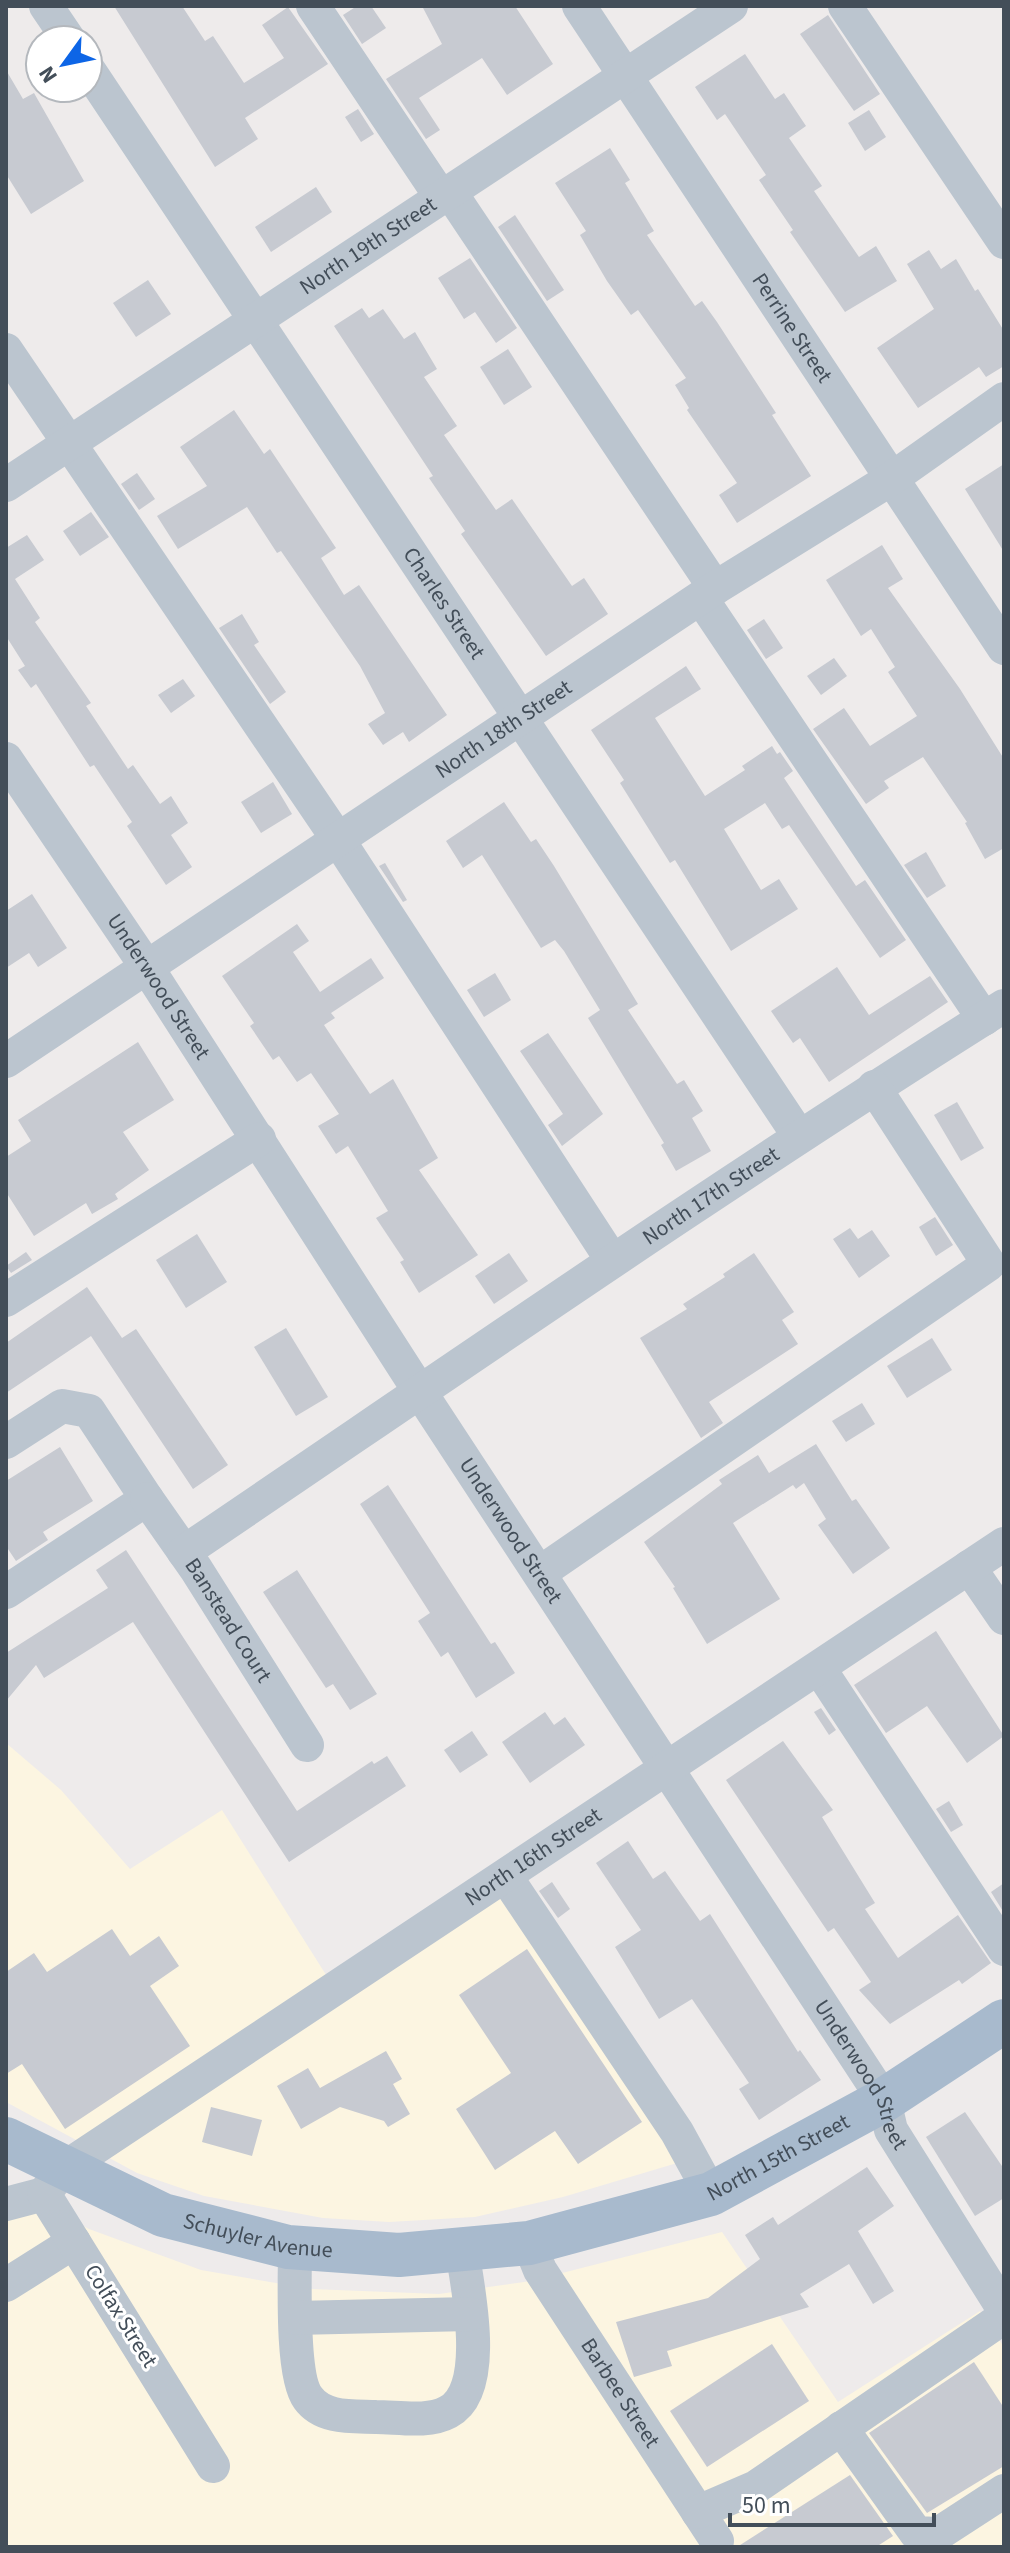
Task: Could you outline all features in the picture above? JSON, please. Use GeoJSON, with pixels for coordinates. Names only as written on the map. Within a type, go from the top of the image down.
{"type":"FeatureCollection","features":[{"type":"Feature","properties":{"kind":"main road","name":"North 15th Street"},"geometry":{"type":"LineString","coordinates":[[529,2243],[711,2194],[884,2100],[1004,2021]]}},
{"type":"Feature","properties":{"kind":"main road","name":"Schuyler Avenue"},"geometry":{"type":"LineString","coordinates":[[6,2139],[54,2181],[163,2215],[295,2247],[399,2255],[529,2243]]}},
{"type":"Feature","properties":{"kind":"street"},"geometry":{"type":"LineString","coordinates":[[46,6],[58,24]]}},
{"type":"Feature","properties":{"kind":"street"},"geometry":{"type":"LineString","coordinates":[[313,6],[446,194],[708,593],[994,1013]]}},
{"type":"Feature","properties":{"kind":"street","name":"Perrine Street"},"geometry":{"type":"LineString","coordinates":[[579,6],[1004,648]]}},
{"type":"Feature","properties":{"kind":"street","name":"North 19th Street"},"geometry":{"type":"LineString","coordinates":[[6,485],[731,6]]}},
{"type":"Feature","properties":{"kind":"street"},"geometry":{"type":"LineString","coordinates":[[845,6],[1004,242]]}},
{"type":"Feature","properties":{"kind":"street","name":"Charles Street"},"geometry":{"type":"LineString","coordinates":[[104,93],[799,1136]]}},
{"type":"Feature","properties":{"kind":"street"},"geometry":{"type":"LineString","coordinates":[[6,350],[339,841],[612,1260]]}},
{"type":"Feature","properties":{"kind":"street","name":"North 18th Street"},"geometry":{"type":"LineString","coordinates":[[6,1061],[708,593],[891,479],[1004,399]]}},
{"type":"Feature","properties":{"kind":"street","name":"Underwood Street"},"geometry":{"type":"LineString","coordinates":[[9,768],[148,969],[420,1392],[541,1572],[884,2100],[891,2130],[1004,2310]]}},
{"type":"Feature","properties":{"kind":"street","name":"North 17th Street"},"geometry":{"type":"LineString","coordinates":[[184,1552],[612,1260],[874,1087],[994,1013]]}},
{"type":"Feature","properties":{"kind":"street"},"geometry":{"type":"LineString","coordinates":[[541,1572],[989,1264],[874,1087]]}},
{"type":"Feature","properties":{"kind":"street"},"geometry":{"type":"LineString","coordinates":[[6,1300],[259,1139]]}},
{"type":"Feature","properties":{"kind":"street","name":"Banstead Court"},"geometry":{"type":"LineString","coordinates":[[6,1442],[62,1406],[89,1411],[184,1552],[307,1745]]}},
{"type":"Feature","properties":{"kind":"street"},"geometry":{"type":"LineString","coordinates":[[6,1592],[147,1499]]}},
{"type":"Feature","properties":{"kind":"street","name":"North 16th Street"},"geometry":{"type":"LineString","coordinates":[[6,2204],[54,2181],[1004,1544]]}},
{"type":"Feature","properties":{"kind":"street"},"geometry":{"type":"LineString","coordinates":[[969,1567],[1004,1618]]}},
{"type":"Feature","properties":{"kind":"street"},"geometry":{"type":"LineString","coordinates":[[819,1668],[1004,1949]]}},
{"type":"Feature","properties":{"kind":"street"},"geometry":{"type":"LineString","coordinates":[[506,1877],[677,2132],[711,2194]]}},
{"type":"Feature","properties":{"kind":"street","name":"Colfax Street"},"geometry":{"type":"LineString","coordinates":[[54,2181],[74,2242],[213,2466]]}},
{"type":"Feature","properties":{"kind":"street"},"geometry":{"type":"LineString","coordinates":[[6,2285],[74,2242]]}},
{"type":"Feature","properties":{"kind":"street","name":"Barbee Street"},"geometry":{"type":"LineString","coordinates":[[529,2243],[540,2270],[717,2541]]}},
{"type":"Feature","properties":{"kind":"street"},"geometry":{"type":"LineString","coordinates":[[295,2247],[295,2318],[300,2374],[306,2397],[320,2410],[345,2416],[433,2418],[450,2412],[466,2393],[474,2355],[462,2250]]}},
{"type":"Feature","properties":{"kind":"street"},"geometry":{"type":"LineString","coordinates":[[295,2318],[470,2314]]}},
{"type":"Feature","properties":{"kind":"street"},"geometry":{"type":"LineString","coordinates":[[698,2512],[756,2487],[1004,2317]]}},
{"type":"Feature","properties":{"kind":"street"},"geometry":{"type":"LineString","coordinates":[[841,2428],[916,2533],[938,2534],[1004,2491]]}},
{"type":"Feature","properties":{"kind":"shaded area"},"geometry":{"type":"Polygon","coordinates":[[[6,1743],[61,1790],[130,1869],[222,1810],[328,1978],[499,1862],[704,2155],[563,2197],[475,2217],[389,2222],[323,2218],[204,2196],[137,2173],[6,2102],[6,1743]]]}},
{"type":"Feature","properties":{"kind":"shaded area"},"geometry":{"type":"Polygon","coordinates":[[[6,2186],[89,2229],[201,2270],[311,2289],[439,2294],[531,2281],[722,2232],[838,2402],[980,2311],[1004,2347],[1004,2547],[6,2547],[6,2186]]]}},
{"type":"Feature","properties":{"kind":"building"},"geometry":{"type":"Polygon","coordinates":[[[114,6],[182,6],[205,41],[213,36],[244,83],[284,58],[262,25],[288,7],[328,64],[245,118],[258,139],[215,167],[114,6]]]}},
{"type":"Feature","properties":{"kind":"building"},"geometry":{"type":"Polygon","coordinates":[[[357,6],[371,6],[386,28],[362,44],[343,15],[357,6]]]}},
{"type":"Feature","properties":{"kind":"building"},"geometry":{"type":"Polygon","coordinates":[[[422,6],[515,6],[553,64],[507,95],[482,58],[419,98],[440,130],[426,139],[386,79],[442,44],[422,6]]]}},
{"type":"Feature","properties":{"kind":"building"},"geometry":{"type":"Polygon","coordinates":[[[828,15],[880,94],[854,111],[800,34],[828,15]]]}},
{"type":"Feature","properties":{"kind":"building"},"geometry":{"type":"Polygon","coordinates":[[[745,54],[775,99],[784,93],[806,126],[789,138],[822,186],[814,191],[859,257],[876,246],[897,281],[845,312],[790,232],[793,230],[759,180],[766,175],[725,114],[717,120],[695,87],[745,54]]]}},
{"type":"Feature","properties":{"kind":"building"},"geometry":{"type":"Polygon","coordinates":[[[6,70],[24,98],[24,104],[40,104],[84,181],[31,214],[6,174],[6,70]]]}},
{"type":"Feature","properties":{"kind":"building"},"geometry":{"type":"Polygon","coordinates":[[[358,109],[374,134],[361,142],[345,117],[358,109]]]}},
{"type":"Feature","properties":{"kind":"building"},"geometry":{"type":"Polygon","coordinates":[[[869,110],[886,137],[865,151],[848,123],[869,110]]]}},
{"type":"Feature","properties":{"kind":"building"},"geometry":{"type":"Polygon","coordinates":[[[610,148],[630,180],[625,183],[654,231],[647,235],[695,306],[702,301],[717,322],[776,413],[772,415],[811,476],[737,523],[719,495],[737,483],[687,410],[689,408],[675,385],[686,378],[638,310],[631,315],[607,281],[580,235],[586,231],[555,183],[610,148]]]}},
{"type":"Feature","properties":{"kind":"building"},"geometry":{"type":"Polygon","coordinates":[[[316,187],[332,212],[271,252],[255,227],[316,187]]]}},
{"type":"Feature","properties":{"kind":"building"},"geometry":{"type":"Polygon","coordinates":[[[515,215],[564,290],[547,301],[498,227],[515,215]]]}},
{"type":"Feature","properties":{"kind":"building"},"geometry":{"type":"Polygon","coordinates":[[[929,250],[941,269],[956,259],[975,291],[978,289],[1004,331],[1004,366],[986,377],[979,367],[918,408],[877,348],[934,309],[907,264],[929,250]]]}},
{"type":"Feature","properties":{"kind":"building"},"geometry":{"type":"Polygon","coordinates":[[[470,258],[517,328],[496,343],[475,312],[464,319],[438,278],[470,258]]]}},
{"type":"Feature","properties":{"kind":"building"},"geometry":{"type":"Polygon","coordinates":[[[148,280],[171,314],[136,337],[113,303],[148,280]]]}},
{"type":"Feature","properties":{"kind":"building"},"geometry":{"type":"Polygon","coordinates":[[[362,308],[369,318],[383,309],[404,339],[415,332],[437,369],[424,377],[457,426],[444,435],[496,510],[512,499],[572,586],[584,578],[608,614],[546,656],[461,534],[465,531],[429,478],[433,476],[334,326],[362,308]]]}},
{"type":"Feature","properties":{"kind":"building"},"geometry":{"type":"Polygon","coordinates":[[[508,349],[532,387],[504,405],[480,367],[508,349]]]}},
{"type":"Feature","properties":{"kind":"building"},"geometry":{"type":"Polygon","coordinates":[[[234,410],[264,454],[270,449],[336,548],[321,558],[344,595],[359,585],[447,715],[409,742],[403,732],[383,745],[368,724],[385,713],[360,666],[247,507],[178,549],[157,516],[207,486],[180,447],[234,410]]]}},
{"type":"Feature","properties":{"kind":"building"},"geometry":{"type":"Polygon","coordinates":[[[1004,464],[1004,552],[965,489],[1004,464]]]}},
{"type":"Feature","properties":{"kind":"building"},"geometry":{"type":"Polygon","coordinates":[[[137,473],[155,499],[139,510],[121,484],[137,473]]]}},
{"type":"Feature","properties":{"kind":"building"},"geometry":{"type":"Polygon","coordinates":[[[91,512],[109,537],[80,556],[63,531],[91,512]]]}},
{"type":"Feature","properties":{"kind":"building"},"geometry":{"type":"Polygon","coordinates":[[[27,535],[44,560],[15,579],[40,618],[35,622],[91,703],[86,706],[128,769],[133,765],[160,804],[171,796],[188,823],[171,835],[192,867],[166,885],[127,826],[132,822],[94,765],[90,767],[36,684],[31,688],[18,670],[25,666],[6,636],[6,548],[27,535]]]}},
{"type":"Feature","properties":{"kind":"building"},"geometry":{"type":"Polygon","coordinates":[[[882,545],[903,579],[888,588],[960,689],[1004,759],[1004,848],[985,859],[967,822],[923,757],[884,781],[889,788],[866,804],[813,729],[844,708],[870,746],[917,716],[888,672],[895,667],[871,629],[861,636],[826,580],[882,545]]]}},
{"type":"Feature","properties":{"kind":"building"},"geometry":{"type":"Polygon","coordinates":[[[242,614],[259,642],[254,645],[286,692],[270,704],[219,628],[242,614]]]}},
{"type":"Feature","properties":{"kind":"building"},"geometry":{"type":"Polygon","coordinates":[[[764,619],[783,648],[766,659],[747,630],[764,619]]]}},
{"type":"Feature","properties":{"kind":"building"},"geometry":{"type":"Polygon","coordinates":[[[834,658],[847,676],[821,695],[807,676],[834,658]]]}},
{"type":"Feature","properties":{"kind":"building"},"geometry":{"type":"Polygon","coordinates":[[[686,666],[701,689],[655,718],[705,796],[745,770],[742,766],[772,746],[793,771],[784,778],[856,886],[865,880],[906,940],[880,958],[789,825],[782,829],[765,803],[724,829],[761,890],[779,879],[798,909],[731,951],[675,860],[670,863],[620,783],[624,780],[591,730],[686,666]]]}},
{"type":"Feature","properties":{"kind":"building"},"geometry":{"type":"Polygon","coordinates":[[[183,679],[195,696],[171,713],[158,695],[183,679]]]}},
{"type":"Feature","properties":{"kind":"building"},"geometry":{"type":"Polygon","coordinates":[[[273,782],[292,814],[261,833],[241,802],[273,782]]]}},
{"type":"Feature","properties":{"kind":"building"},"geometry":{"type":"Polygon","coordinates":[[[504,802],[531,842],[536,839],[554,866],[638,1004],[628,1010],[677,1084],[684,1080],[703,1111],[692,1118],[711,1151],[676,1171],[661,1145],[664,1143],[588,1018],[600,1010],[564,951],[555,940],[541,948],[482,855],[463,868],[446,841],[504,802]]]}},
{"type":"Feature","properties":{"kind":"building"},"geometry":{"type":"Polygon","coordinates":[[[926,852],[946,886],[927,898],[904,865],[926,852]]]}},
{"type":"Feature","properties":{"kind":"building"},"geometry":{"type":"Polygon","coordinates":[[[385,863],[407,900],[403,902],[379,866],[385,863]]]}},
{"type":"Feature","properties":{"kind":"building"},"geometry":{"type":"Polygon","coordinates":[[[32,894],[67,948],[38,967],[29,953],[6,968],[6,911],[32,894]]]}},
{"type":"Feature","properties":{"kind":"building"},"geometry":{"type":"Polygon","coordinates":[[[297,924],[309,941],[293,952],[320,992],[371,958],[384,978],[331,1013],[335,1018],[324,1025],[370,1094],[393,1079],[438,1158],[419,1170],[478,1255],[419,1293],[400,1262],[404,1260],[376,1218],[388,1211],[348,1146],[336,1154],[318,1126],[339,1114],[311,1073],[297,1082],[279,1056],[273,1060],[250,1026],[254,1023],[222,976],[297,924]]]}},
{"type":"Feature","properties":{"kind":"building"},"geometry":{"type":"Polygon","coordinates":[[[837,967],[869,1015],[930,976],[948,1002],[829,1082],[800,1038],[793,1043],[771,1011],[837,967]]]}},
{"type":"Feature","properties":{"kind":"building"},"geometry":{"type":"Polygon","coordinates":[[[495,973],[511,1000],[484,1017],[467,990],[495,973]]]}},
{"type":"Feature","properties":{"kind":"building"},"geometry":{"type":"Polygon","coordinates":[[[548,1033],[603,1114],[562,1146],[548,1125],[563,1114],[520,1051],[548,1033]]]}},
{"type":"Feature","properties":{"kind":"building"},"geometry":{"type":"Polygon","coordinates":[[[138,1042],[174,1100],[123,1132],[149,1170],[115,1194],[118,1199],[92,1214],[86,1203],[34,1236],[6,1192],[6,1157],[31,1141],[18,1120],[138,1042]]]}},
{"type":"Feature","properties":{"kind":"building"},"geometry":{"type":"Polygon","coordinates":[[[957,1102],[984,1148],[961,1161],[934,1115],[957,1102]]]}},
{"type":"Feature","properties":{"kind":"building"},"geometry":{"type":"Polygon","coordinates":[[[935,1217],[953,1245],[936,1256],[919,1227],[935,1217]]]}},
{"type":"Feature","properties":{"kind":"building"},"geometry":{"type":"Polygon","coordinates":[[[850,1228],[858,1239],[872,1230],[890,1256],[859,1278],[833,1239],[850,1228]]]}},
{"type":"Feature","properties":{"kind":"building"},"geometry":{"type":"Polygon","coordinates":[[[197,1234],[227,1282],[186,1308],[156,1260],[197,1234]]]}},
{"type":"Feature","properties":{"kind":"building"},"geometry":{"type":"Polygon","coordinates":[[[26,1252],[32,1260],[11,1273],[6,1266],[26,1252]]]}},
{"type":"Feature","properties":{"kind":"building"},"geometry":{"type":"Polygon","coordinates":[[[509,1253],[528,1281],[494,1304],[475,1276],[509,1253]]]}},
{"type":"Feature","properties":{"kind":"building"},"geometry":{"type":"Polygon","coordinates":[[[754,1253],[794,1312],[782,1320],[798,1344],[709,1402],[723,1423],[701,1438],[640,1338],[687,1309],[683,1304],[725,1277],[723,1274],[754,1253]]]}},
{"type":"Feature","properties":{"kind":"building"},"geometry":{"type":"Polygon","coordinates":[[[87,1287],[122,1338],[136,1329],[228,1465],[193,1489],[91,1336],[6,1393],[6,1343],[87,1287]]]}},
{"type":"Feature","properties":{"kind":"building"},"geometry":{"type":"Polygon","coordinates":[[[286,1328],[328,1397],[296,1416],[254,1347],[286,1328]]]}},
{"type":"Feature","properties":{"kind":"building"},"geometry":{"type":"Polygon","coordinates":[[[932,1338],[952,1370],[907,1398],[887,1366],[932,1338]]]}},
{"type":"Feature","properties":{"kind":"building"},"geometry":{"type":"Polygon","coordinates":[[[862,1403],[875,1424],[846,1442],[832,1421],[862,1403]]]}},
{"type":"Feature","properties":{"kind":"building"},"geometry":{"type":"Polygon","coordinates":[[[816,1444],[852,1501],[856,1499],[890,1548],[853,1574],[818,1525],[826,1519],[804,1483],[796,1489],[793,1485],[733,1523],[780,1599],[707,1644],[675,1587],[644,1542],[722,1484],[719,1480],[758,1455],[769,1473],[816,1444]]]}},
{"type":"Feature","properties":{"kind":"building"},"geometry":{"type":"Polygon","coordinates":[[[60,1447],[93,1501],[43,1532],[48,1540],[16,1561],[6,1546],[6,1481],[60,1447]]]}},
{"type":"Feature","properties":{"kind":"building"},"geometry":{"type":"Polygon","coordinates":[[[388,1485],[491,1644],[495,1642],[515,1673],[476,1698],[448,1652],[441,1657],[418,1621],[430,1613],[360,1504],[388,1485]]]}},
{"type":"Feature","properties":{"kind":"building"},"geometry":{"type":"Polygon","coordinates":[[[126,1550],[297,1811],[372,1761],[374,1764],[387,1756],[406,1786],[289,1862],[133,1622],[44,1678],[36,1665],[6,1701],[6,1653],[108,1588],[96,1570],[126,1550]]]}},
{"type":"Feature","properties":{"kind":"building"},"geometry":{"type":"Polygon","coordinates":[[[297,1570],[377,1694],[350,1710],[333,1684],[326,1688],[263,1592],[297,1570]]]}},
{"type":"Feature","properties":{"kind":"building"},"geometry":{"type":"Polygon","coordinates":[[[936,1631],[1004,1736],[967,1763],[927,1706],[886,1733],[854,1685],[936,1631]]]}},
{"type":"Feature","properties":{"kind":"building"},"geometry":{"type":"Polygon","coordinates":[[[821,1708],[836,1730],[829,1735],[814,1712],[821,1708]]]}},
{"type":"Feature","properties":{"kind":"building"},"geometry":{"type":"Polygon","coordinates":[[[545,1712],[554,1725],[565,1717],[585,1745],[530,1783],[502,1742],[545,1712]]]}},
{"type":"Feature","properties":{"kind":"building"},"geometry":{"type":"Polygon","coordinates":[[[472,1731],[488,1755],[460,1773],[444,1750],[472,1731]]]}},
{"type":"Feature","properties":{"kind":"building"},"geometry":{"type":"Polygon","coordinates":[[[783,1741],[833,1810],[822,1817],[875,1903],[865,1909],[898,1958],[958,1915],[991,1963],[962,1984],[959,1980],[890,2024],[859,1990],[871,1982],[834,1928],[828,1932],[726,1780],[783,1741]]]}},
{"type":"Feature","properties":{"kind":"building"},"geometry":{"type":"Polygon","coordinates":[[[949,1801],[963,1825],[951,1832],[936,1809],[949,1801]]]}},
{"type":"Feature","properties":{"kind":"building"},"geometry":{"type":"Polygon","coordinates":[[[628,1841],[653,1879],[665,1871],[700,1921],[710,1914],[798,2052],[800,2050],[821,2080],[759,2120],[739,2089],[749,2083],[692,1999],[659,2019],[615,1947],[641,1930],[596,1863],[628,1841]]]}},
{"type":"Feature","properties":{"kind":"building"},"geometry":{"type":"Polygon","coordinates":[[[552,1882],[570,1909],[558,1918],[539,1891],[552,1882]]]}},
{"type":"Feature","properties":{"kind":"building"},"geometry":{"type":"Polygon","coordinates":[[[1004,1883],[1004,1913],[991,1892],[1004,1883]]]}},
{"type":"Feature","properties":{"kind":"building"},"geometry":{"type":"Polygon","coordinates":[[[112,1929],[130,1956],[159,1936],[179,1966],[150,1986],[190,2046],[65,2129],[22,2064],[6,2074],[6,1972],[34,1953],[47,1972],[112,1929]]]}},
{"type":"Feature","properties":{"kind":"building"},"geometry":{"type":"Polygon","coordinates":[[[527,1949],[642,2122],[578,2164],[555,2131],[495,2170],[456,2109],[511,2073],[459,1995],[527,1949]]]}},
{"type":"Feature","properties":{"kind":"building"},"geometry":{"type":"Polygon","coordinates":[[[386,2051],[402,2079],[393,2084],[410,2114],[388,2127],[384,2121],[340,2107],[301,2129],[277,2086],[308,2068],[320,2088],[386,2051]]]}},
{"type":"Feature","properties":{"kind":"building"},"geometry":{"type":"Polygon","coordinates":[[[211,2107],[262,2120],[252,2156],[202,2142],[211,2107]]]}},
{"type":"Feature","properties":{"kind":"building"},"geometry":{"type":"Polygon","coordinates":[[[965,2112],[1004,2169],[1004,2198],[975,2216],[926,2137],[965,2112]]]}},
{"type":"Feature","properties":{"kind":"building"},"geometry":{"type":"Polygon","coordinates":[[[867,2167],[894,2206],[858,2231],[894,2291],[873,2304],[849,2264],[800,2294],[809,2307],[667,2351],[672,2366],[634,2377],[616,2322],[708,2298],[760,2259],[745,2235],[773,2217],[778,2225],[867,2167]]]}},
{"type":"Feature","properties":{"kind":"building"},"geometry":{"type":"Polygon","coordinates":[[[772,2344],[809,2401],[707,2467],[670,2411],[772,2344]]]}},
{"type":"Feature","properties":{"kind":"building"},"geometry":{"type":"Polygon","coordinates":[[[974,2362],[1004,2408],[1004,2466],[927,2513],[869,2433],[974,2362]]]}},
{"type":"Feature","properties":{"kind":"building"},"geometry":{"type":"Polygon","coordinates":[[[850,2475],[893,2536],[876,2547],[737,2547],[850,2475]]]}}]}
